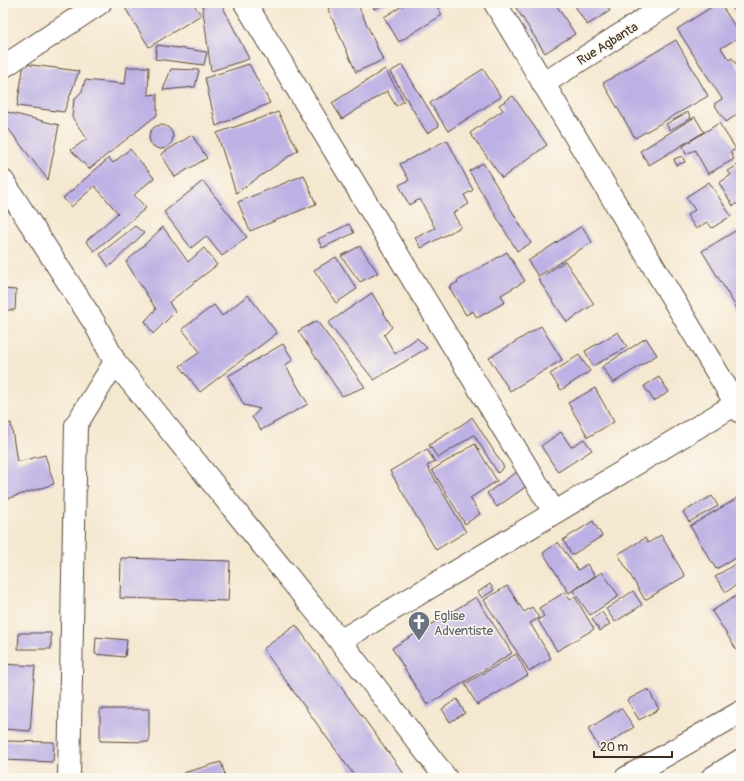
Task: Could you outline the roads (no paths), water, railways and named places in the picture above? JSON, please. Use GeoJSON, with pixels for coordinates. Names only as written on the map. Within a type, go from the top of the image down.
{"type":"FeatureCollection","features":[{"type":"Feature","properties":{"kind":"street"},"geometry":{"type":"LineString","coordinates":[[3,67],[100,3]]}},
{"type":"Feature","properties":{"kind":"street"},"geometry":{"type":"LineString","coordinates":[[245,3],[554,512]]}},
{"type":"Feature","properties":{"kind":"street"},"geometry":{"type":"LineString","coordinates":[[340,641],[554,512],[739,405],[495,3]]}},
{"type":"Feature","properties":{"kind":"street","name":"Rue Agbanta"},"geometry":{"type":"LineString","coordinates":[[543,84],[670,3]]}},
{"type":"Feature","properties":{"kind":"street"},"geometry":{"type":"LineString","coordinates":[[3,181],[95,324],[115,362],[340,641],[446,778]]}},
{"type":"Feature","properties":{"kind":"street"},"geometry":{"type":"LineString","coordinates":[[69,778],[76,425],[115,362]]}},
{"type":"Feature","properties":{"kind":"street"},"geometry":{"type":"LineString","coordinates":[[626,778],[741,712]]}},
{"type":"Feature","properties":{"kind":"street"},"geometry":{"type":"LineString","coordinates":[[712,778],[741,760]]}},
{"type":"Feature","properties":{"kind":"place","name":"Eglise Adventiste"},"geometry":{"type":"Point","coordinates":[419,642]}}]}
